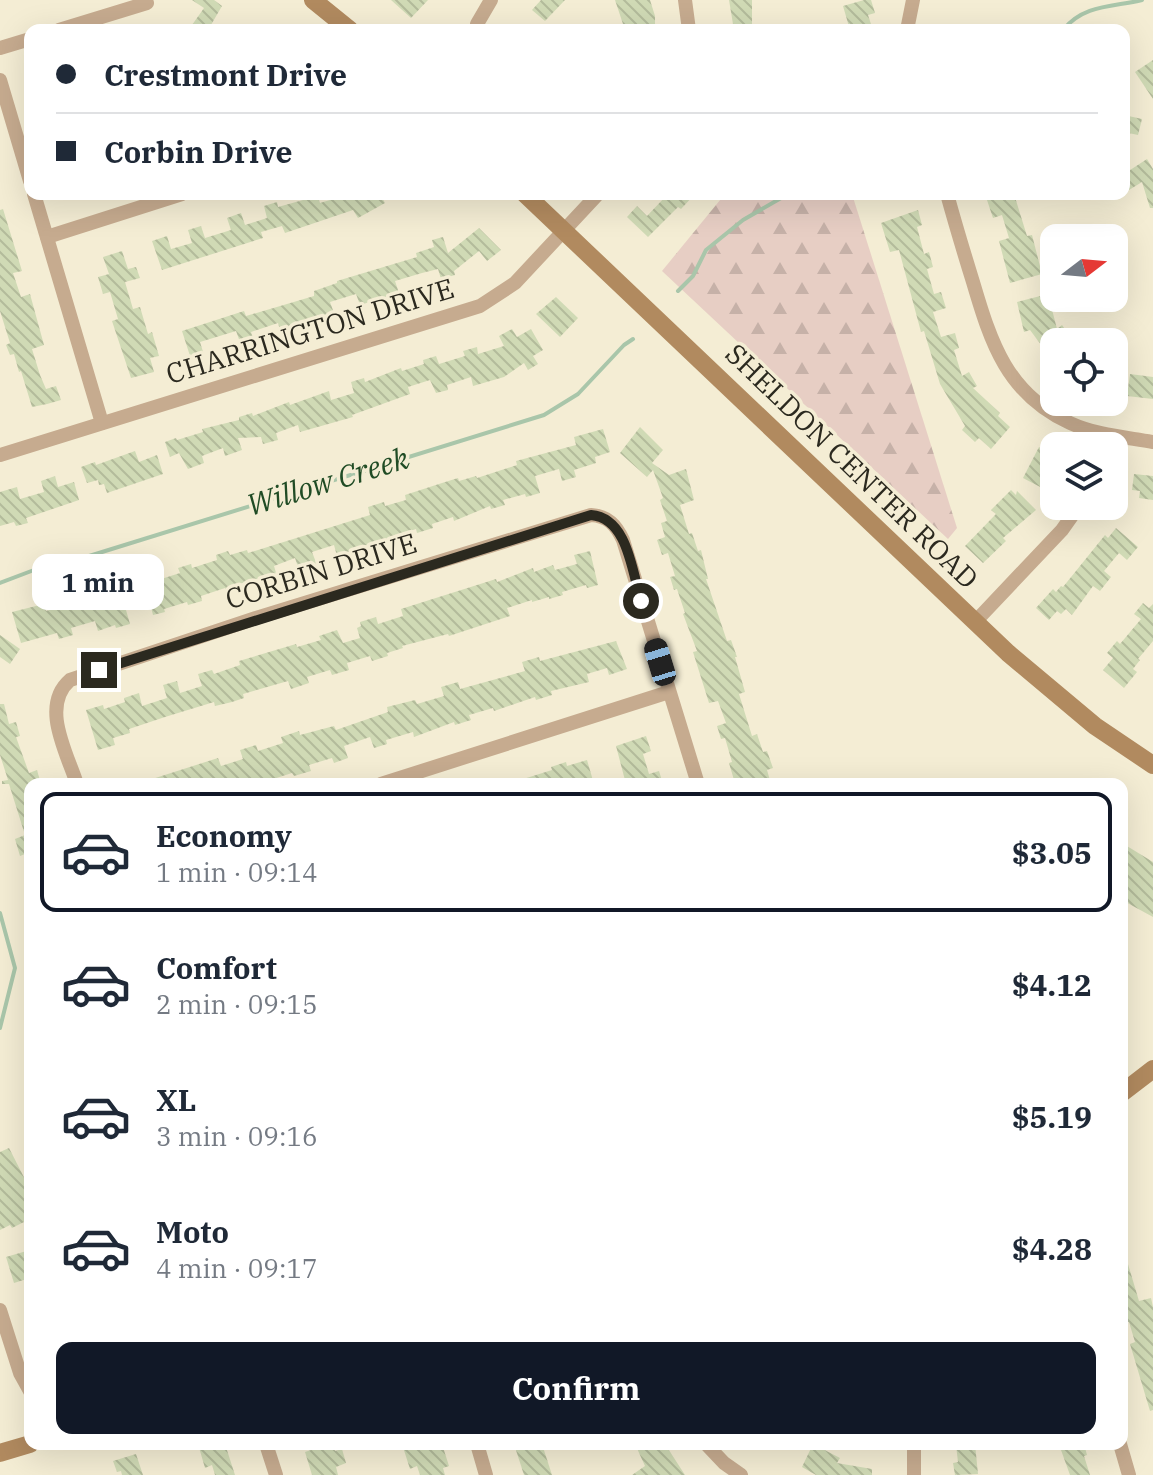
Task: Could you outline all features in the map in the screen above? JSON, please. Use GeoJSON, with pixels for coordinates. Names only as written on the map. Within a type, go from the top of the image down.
{"type":"FeatureCollection","features":[{"type":"Feature","properties":{"kind":"main road"},"geometry":{"type":"LineString","coordinates":[[313,0],[343,24]]}},
{"type":"Feature","properties":{"kind":"main road","name":"SHELDON CENTER ROAD"},"geometry":{"type":"LineString","coordinates":[[531,200],[975,622],[1095,726],[1153,765]]}},
{"type":"Feature","properties":{"kind":"main road"},"geometry":{"type":"LineString","coordinates":[[1128,1088],[1153,1069]]}},
{"type":"Feature","properties":{"kind":"main road"},"geometry":{"type":"LineString","coordinates":[[0,1453],[24,1446]]}},
{"type":"Feature","properties":{"kind":"street"},"geometry":{"type":"LineString","coordinates":[[477,24],[491,0]]}},
{"type":"Feature","properties":{"kind":"street"},"geometry":{"type":"LineString","coordinates":[[685,0],[688,24]]}},
{"type":"Feature","properties":{"kind":"street"},"geometry":{"type":"LineString","coordinates":[[908,24],[913,0]]}},
{"type":"Feature","properties":{"kind":"street"},"geometry":{"type":"LineString","coordinates":[[79,24],[147,3]]}},
{"type":"Feature","properties":{"kind":"street"},"geometry":{"type":"LineString","coordinates":[[0,48],[24,41]]}},
{"type":"Feature","properties":{"kind":"street"},"geometry":{"type":"LineString","coordinates":[[0,80],[24,161]]}},
{"type":"Feature","properties":{"kind":"street"},"geometry":{"type":"LineString","coordinates":[[36,200],[102,423]]}},
{"type":"Feature","properties":{"kind":"street"},"geometry":{"type":"LineString","coordinates":[[47,237],[163,200]]}},
{"type":"Feature","properties":{"kind":"street","name":"CHARRINGTON DRIVE"},"geometry":{"type":"LineString","coordinates":[[0,455],[480,306],[515,283],[592,200]]}},
{"type":"Feature","properties":{"kind":"street"},"geometry":{"type":"LineString","coordinates":[[949,200],[989,335],[1002,362],[1020,387],[1043,407],[1086,432]]}},
{"type":"Feature","properties":{"kind":"street"},"geometry":{"type":"LineString","coordinates":[[1128,441],[1153,442]]}},
{"type":"Feature","properties":{"kind":"street","name":"CORBIN DRIVE"},"geometry":{"type":"LineString","coordinates":[[75,778],[55,706],[59,692],[70,680],[256,618],[583,516],[606,518],[617,528],[623,540],[669,692]]}},
{"type":"Feature","properties":{"kind":"street"},"geometry":{"type":"LineString","coordinates":[[975,622],[1069,520]]}},
{"type":"Feature","properties":{"kind":"street"},"geometry":{"type":"LineString","coordinates":[[400,778],[669,692],[696,778]]}},
{"type":"Feature","properties":{"kind":"street"},"geometry":{"type":"LineString","coordinates":[[0,1310],[24,1380]]}},
{"type":"Feature","properties":{"kind":"street"},"geometry":{"type":"LineString","coordinates":[[268,1450],[276,1475]]}},
{"type":"Feature","properties":{"kind":"street"},"geometry":{"type":"LineString","coordinates":[[479,1450],[486,1475]]}},
{"type":"Feature","properties":{"kind":"street"},"geometry":{"type":"LineString","coordinates":[[712,1450],[741,1475]]}},
{"type":"Feature","properties":{"kind":"street"},"geometry":{"type":"LineString","coordinates":[[914,1450],[914,1475]]}},
{"type":"Feature","properties":{"kind":"street"},"geometry":{"type":"LineString","coordinates":[[1122,1450],[1129,1475]]}},
{"type":"Feature","properties":{"kind":"green space"},"geometry":{"type":"Polygon","coordinates":[[[720,200],[854,200],[957,528],[948,539],[662,271],[720,200]]]}},
{"type":"Feature","properties":{"kind":"building"},"geometry":{"type":"Polygon","coordinates":[[[192,0],[214,0],[222,6],[212,24],[193,24],[204,8],[192,0]]]}},
{"type":"Feature","properties":{"kind":"building"},"geometry":{"type":"Polygon","coordinates":[[[391,0],[428,0],[411,18],[391,0]]]}},
{"type":"Feature","properties":{"kind":"building"},"geometry":{"type":"Polygon","coordinates":[[[541,0],[565,0],[545,21],[532,10],[541,0]]]}},
{"type":"Feature","properties":{"kind":"building"},"geometry":{"type":"Polygon","coordinates":[[[615,0],[650,0],[655,24],[623,24],[615,0]]]}},
{"type":"Feature","properties":{"kind":"building"},"geometry":{"type":"Polygon","coordinates":[[[729,0],[752,0],[752,24],[733,24],[729,0]]]}},
{"type":"Feature","properties":{"kind":"building"},"geometry":{"type":"Polygon","coordinates":[[[871,0],[875,13],[868,15],[871,24],[848,24],[843,6],[871,0]]]}},
{"type":"Feature","properties":{"kind":"building"},"geometry":{"type":"Polygon","coordinates":[[[1153,60],[1153,99],[1135,72],[1153,60]]]}},
{"type":"Feature","properties":{"kind":"building"},"geometry":{"type":"Polygon","coordinates":[[[1130,116],[1142,119],[1138,135],[1130,133],[1130,116]]]}},
{"type":"Feature","properties":{"kind":"building"},"geometry":{"type":"Polygon","coordinates":[[[1147,159],[1153,169],[1153,208],[1150,208],[1142,182],[1130,189],[1130,170],[1147,159]]]}},
{"type":"Feature","properties":{"kind":"building"},"geometry":{"type":"Polygon","coordinates":[[[303,200],[319,200],[320,203],[330,200],[383,200],[385,203],[358,218],[353,210],[285,233],[282,226],[261,232],[263,238],[162,270],[152,241],[167,236],[171,249],[192,243],[188,230],[201,226],[205,238],[231,230],[227,218],[241,213],[245,225],[267,218],[264,206],[277,202],[278,207],[303,200]]]}},
{"type":"Feature","properties":{"kind":"building"},"geometry":{"type":"Polygon","coordinates":[[[662,200],[689,200],[648,237],[627,217],[637,206],[647,216],[662,200]]]}},
{"type":"Feature","properties":{"kind":"building"},"geometry":{"type":"Polygon","coordinates":[[[987,200],[1016,200],[1027,236],[1032,235],[1040,275],[1010,283],[999,241],[1009,238],[1002,215],[993,218],[987,200]]]}},
{"type":"Feature","properties":{"kind":"building"},"geometry":{"type":"Polygon","coordinates":[[[3,209],[22,271],[13,273],[21,297],[30,294],[44,345],[32,349],[46,389],[56,386],[61,400],[32,407],[14,354],[10,355],[6,345],[10,343],[0,311],[0,210],[3,209]]]}},
{"type":"Feature","properties":{"kind":"building"},"geometry":{"type":"Polygon","coordinates":[[[918,210],[922,225],[917,227],[924,254],[929,252],[933,267],[927,269],[934,294],[941,292],[946,308],[933,312],[941,337],[955,333],[959,348],[954,350],[962,376],[969,372],[977,386],[973,388],[1010,427],[991,449],[979,438],[975,442],[962,430],[965,426],[940,384],[924,331],[921,332],[899,250],[890,252],[881,223],[918,210]]]}},
{"type":"Feature","properties":{"kind":"building"},"geometry":{"type":"Polygon","coordinates":[[[479,228],[501,250],[487,261],[479,251],[454,271],[455,275],[441,279],[438,269],[422,273],[395,281],[399,293],[360,305],[356,294],[330,302],[334,313],[320,318],[319,315],[280,330],[278,323],[251,332],[253,338],[240,342],[236,331],[200,342],[204,355],[191,359],[182,331],[244,311],[246,316],[314,296],[314,291],[337,281],[417,257],[416,253],[434,247],[432,240],[443,237],[448,253],[479,228]]]}},
{"type":"Feature","properties":{"kind":"building"},"geometry":{"type":"Polygon","coordinates":[[[122,251],[128,269],[136,267],[140,278],[125,282],[133,309],[140,307],[159,356],[150,358],[154,372],[131,378],[112,321],[118,319],[110,292],[103,294],[98,277],[109,274],[103,257],[122,251]]]}},
{"type":"Feature","properties":{"kind":"building"},"geometry":{"type":"Polygon","coordinates":[[[1040,296],[1040,312],[1053,312],[1057,328],[1040,328],[1040,343],[1030,330],[1024,332],[1017,302],[1040,296]]]}},
{"type":"Feature","properties":{"kind":"building"},"geometry":{"type":"Polygon","coordinates":[[[556,297],[578,318],[560,337],[536,314],[556,297]]]}},
{"type":"Feature","properties":{"kind":"building"},"geometry":{"type":"Polygon","coordinates":[[[512,329],[517,337],[531,329],[543,350],[533,356],[538,364],[528,370],[524,363],[504,377],[473,386],[471,377],[447,385],[448,390],[436,393],[430,380],[408,387],[410,394],[353,417],[300,432],[298,425],[276,433],[278,440],[263,444],[261,437],[238,438],[242,450],[225,456],[223,448],[202,456],[204,463],[188,469],[179,453],[170,457],[165,442],[329,391],[331,400],[354,393],[351,382],[364,378],[365,382],[401,368],[402,371],[424,364],[423,360],[436,356],[439,364],[465,356],[463,351],[477,347],[478,354],[504,346],[499,336],[512,329]]]}},
{"type":"Feature","properties":{"kind":"building"},"geometry":{"type":"Polygon","coordinates":[[[1130,374],[1153,377],[1153,399],[1128,396],[1130,374]]]}},
{"type":"Feature","properties":{"kind":"building"},"geometry":{"type":"Polygon","coordinates":[[[640,427],[663,450],[652,463],[669,475],[686,469],[694,500],[680,505],[689,534],[692,533],[698,551],[701,550],[706,579],[727,641],[731,640],[737,657],[745,692],[739,694],[752,736],[757,734],[763,752],[767,751],[773,768],[767,770],[769,778],[733,778],[725,738],[721,739],[717,726],[726,723],[718,701],[709,703],[693,652],[697,651],[677,589],[674,590],[670,577],[675,576],[668,553],[662,555],[657,540],[665,537],[661,523],[667,521],[660,500],[663,498],[653,470],[647,477],[620,453],[640,427]]]}},
{"type":"Feature","properties":{"kind":"building"},"geometry":{"type":"Polygon","coordinates":[[[603,429],[610,452],[595,457],[596,463],[574,470],[576,477],[562,481],[559,469],[535,476],[540,493],[503,500],[505,505],[491,509],[490,506],[454,521],[453,517],[417,533],[416,529],[395,536],[396,541],[379,546],[378,541],[337,556],[334,545],[312,552],[317,565],[299,570],[295,558],[274,566],[277,576],[239,584],[240,587],[226,592],[225,588],[201,596],[202,601],[188,605],[187,602],[164,609],[165,612],[153,615],[150,603],[126,610],[130,624],[98,631],[95,621],[71,628],[73,635],[59,639],[57,633],[21,643],[12,612],[44,604],[46,611],[119,586],[121,594],[145,588],[143,580],[154,577],[155,581],[180,573],[178,568],[191,564],[192,568],[217,560],[216,555],[228,551],[230,555],[247,550],[248,553],[370,515],[368,507],[384,502],[385,506],[406,500],[405,495],[458,478],[459,481],[477,478],[517,465],[516,461],[576,445],[574,437],[603,429]]]}},
{"type":"Feature","properties":{"kind":"building"},"geometry":{"type":"Polygon","coordinates":[[[1039,447],[1040,448],[1040,487],[1023,478],[1039,447]]]}},
{"type":"Feature","properties":{"kind":"building"},"geometry":{"type":"Polygon","coordinates":[[[135,451],[139,462],[157,455],[163,474],[107,493],[104,484],[99,485],[98,480],[87,483],[81,467],[135,451]]]}},
{"type":"Feature","properties":{"kind":"building"},"geometry":{"type":"Polygon","coordinates":[[[1134,474],[1153,476],[1153,500],[1139,498],[1140,491],[1132,490],[1134,474]]]}},
{"type":"Feature","properties":{"kind":"building"},"geometry":{"type":"Polygon","coordinates":[[[55,476],[58,487],[74,482],[79,500],[26,518],[28,523],[16,526],[14,522],[0,526],[0,492],[17,487],[20,499],[44,492],[41,481],[55,476]]]}},
{"type":"Feature","properties":{"kind":"building"},"geometry":{"type":"Polygon","coordinates":[[[1011,490],[1016,495],[1017,491],[1036,510],[1003,538],[1006,541],[983,563],[965,546],[996,514],[991,510],[1011,490]]]}},
{"type":"Feature","properties":{"kind":"building"},"geometry":{"type":"Polygon","coordinates":[[[1116,528],[1138,547],[1127,560],[1119,553],[1104,571],[1111,577],[1100,591],[1093,586],[1072,615],[1066,609],[1061,614],[1057,611],[1049,620],[1036,608],[1053,589],[1056,592],[1063,587],[1105,535],[1108,538],[1116,528]]]}},
{"type":"Feature","properties":{"kind":"building"},"geometry":{"type":"Polygon","coordinates":[[[590,551],[598,585],[587,588],[586,585],[562,592],[563,595],[507,608],[510,616],[449,636],[402,646],[387,653],[388,656],[372,661],[370,656],[347,663],[349,670],[332,675],[330,670],[307,677],[309,683],[291,689],[288,681],[243,694],[244,698],[232,702],[215,706],[214,702],[165,717],[129,729],[130,733],[113,738],[115,745],[98,750],[86,710],[103,705],[104,709],[139,693],[142,706],[167,698],[163,685],[177,681],[180,693],[202,686],[198,674],[212,670],[214,674],[240,665],[239,661],[321,640],[319,636],[337,630],[343,643],[360,638],[357,628],[361,626],[360,622],[376,617],[378,624],[403,616],[401,609],[496,579],[497,582],[533,568],[534,572],[553,565],[555,570],[577,564],[574,555],[590,551]]]}},
{"type":"Feature","properties":{"kind":"building"},"geometry":{"type":"Polygon","coordinates":[[[1143,603],[1149,608],[1153,604],[1153,641],[1138,659],[1133,669],[1137,672],[1124,688],[1103,670],[1113,658],[1107,653],[1117,641],[1120,644],[1141,619],[1134,614],[1143,603]]]}},
{"type":"Feature","properties":{"kind":"building"},"geometry":{"type":"Polygon","coordinates":[[[0,635],[20,649],[10,664],[0,657],[0,635]]]}},
{"type":"Feature","properties":{"kind":"building"},"geometry":{"type":"Polygon","coordinates":[[[616,641],[627,669],[609,675],[607,668],[587,674],[589,682],[551,691],[552,695],[469,715],[471,720],[455,725],[454,722],[414,737],[413,732],[386,740],[387,744],[374,748],[370,737],[344,746],[348,758],[334,763],[332,758],[309,765],[311,771],[294,776],[292,773],[276,778],[155,778],[218,758],[221,766],[243,759],[240,750],[256,745],[258,751],[283,743],[281,737],[299,731],[300,735],[334,726],[336,730],[388,712],[387,707],[415,700],[417,704],[444,696],[441,687],[458,682],[460,689],[525,671],[522,662],[539,657],[540,661],[616,641]]]}},
{"type":"Feature","properties":{"kind":"building"},"geometry":{"type":"Polygon","coordinates":[[[0,704],[4,704],[9,724],[16,722],[20,736],[16,737],[29,773],[37,770],[39,778],[24,778],[24,832],[9,784],[2,784],[2,781],[8,780],[0,755],[0,704]]]}},
{"type":"Feature","properties":{"kind":"building"},"geometry":{"type":"Polygon","coordinates":[[[646,736],[651,751],[643,754],[649,774],[659,771],[661,778],[624,778],[616,746],[646,736]]]}},
{"type":"Feature","properties":{"kind":"building"},"geometry":{"type":"Polygon","coordinates":[[[587,760],[592,778],[527,778],[566,762],[567,766],[587,760]]]}},
{"type":"Feature","properties":{"kind":"building"},"geometry":{"type":"Polygon","coordinates":[[[24,835],[24,854],[20,856],[15,839],[24,835]]]}},
{"type":"Feature","properties":{"kind":"building"},"geometry":{"type":"Polygon","coordinates":[[[1128,847],[1153,862],[1153,917],[1128,903],[1128,847]]]}},
{"type":"Feature","properties":{"kind":"building"},"geometry":{"type":"Polygon","coordinates":[[[9,1148],[24,1177],[24,1222],[0,1230],[0,1152],[9,1148]]]}},
{"type":"Feature","properties":{"kind":"building"},"geometry":{"type":"Polygon","coordinates":[[[24,1252],[24,1280],[14,1283],[6,1257],[24,1252]]]}},
{"type":"Feature","properties":{"kind":"building"},"geometry":{"type":"Polygon","coordinates":[[[1128,1264],[1139,1301],[1151,1298],[1153,1307],[1153,1410],[1150,1411],[1130,1344],[1135,1342],[1129,1322],[1128,1264]]]}},
{"type":"Feature","properties":{"kind":"building"},"geometry":{"type":"Polygon","coordinates":[[[200,1450],[227,1450],[235,1475],[215,1475],[212,1465],[205,1468],[200,1450]]]}},
{"type":"Feature","properties":{"kind":"building"},"geometry":{"type":"Polygon","coordinates":[[[342,1450],[346,1463],[336,1467],[338,1475],[312,1475],[305,1452],[342,1450]]]}},
{"type":"Feature","properties":{"kind":"building"},"geometry":{"type":"Polygon","coordinates":[[[404,1450],[444,1450],[449,1466],[443,1468],[445,1475],[420,1475],[417,1466],[410,1469],[404,1450]]]}},
{"type":"Feature","properties":{"kind":"building"},"geometry":{"type":"Polygon","coordinates":[[[516,1450],[544,1450],[552,1475],[524,1475],[516,1450]]]}},
{"type":"Feature","properties":{"kind":"building"},"geometry":{"type":"Polygon","coordinates":[[[638,1450],[669,1450],[685,1475],[632,1475],[645,1466],[638,1450]]]}},
{"type":"Feature","properties":{"kind":"building"},"geometry":{"type":"Polygon","coordinates":[[[810,1450],[825,1450],[840,1458],[837,1463],[872,1469],[872,1475],[816,1475],[802,1467],[810,1450]]]}},
{"type":"Feature","properties":{"kind":"building"},"geometry":{"type":"Polygon","coordinates":[[[957,1450],[976,1450],[978,1474],[955,1475],[953,1463],[958,1462],[957,1450]]]}},
{"type":"Feature","properties":{"kind":"building"},"geometry":{"type":"Polygon","coordinates":[[[1061,1450],[1086,1450],[1087,1455],[1084,1456],[1090,1475],[1070,1475],[1061,1450]]]}},
{"type":"Feature","properties":{"kind":"building"},"geometry":{"type":"Polygon","coordinates":[[[136,1454],[143,1475],[122,1475],[121,1471],[117,1472],[113,1461],[136,1454]]]}},
{"type":"Feature","properties":{"kind":"waterway","name":"Willow Creek"},"geometry":{"type":"LineString","coordinates":[[1069,24],[1090,11],[1142,0]]}},
{"type":"Feature","properties":{"kind":"waterway","name":"Willow Creek"},"geometry":{"type":"LineString","coordinates":[[678,291],[693,276],[706,250],[743,220],[778,200]]}},
{"type":"Feature","properties":{"kind":"waterway","name":"Willow Creek"},"geometry":{"type":"LineString","coordinates":[[0,583],[544,415],[578,394],[633,339]]}},
{"type":"Feature","properties":{"kind":"waterway","name":"Willow Creek"},"geometry":{"type":"LineString","coordinates":[[0,913],[15,968],[0,1028]]}},
{"type":"Feature","properties":{"kind":"route"},"geometry":{"type":"LineString","coordinates":[[99,670],[583,516],[606,518],[617,528],[641,601]]}}]}
